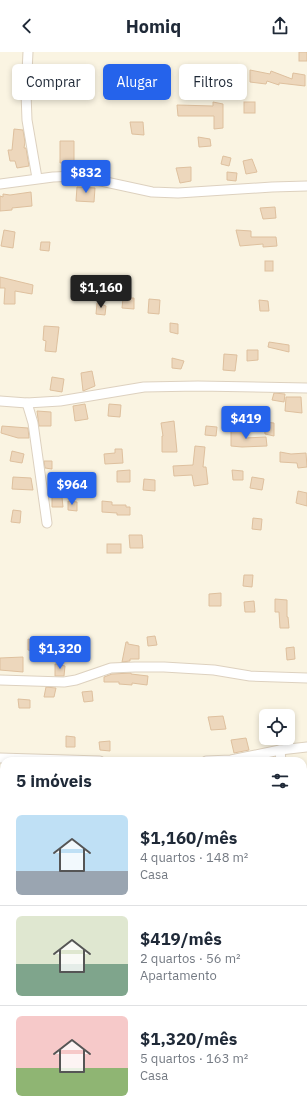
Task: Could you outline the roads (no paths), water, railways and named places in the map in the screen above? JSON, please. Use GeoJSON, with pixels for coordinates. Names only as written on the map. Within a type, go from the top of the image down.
{"type":"FeatureCollection","features":[{"type":"Feature","properties":{"kind":"street"},"geometry":{"type":"LineString","coordinates":[[28,52],[26,93],[27,120],[37,178]]}},
{"type":"Feature","properties":{"kind":"street"},"geometry":{"type":"LineString","coordinates":[[0,184],[37,178],[78,176],[152,192],[178,193],[272,186],[307,186]]}},
{"type":"Feature","properties":{"kind":"street"},"geometry":{"type":"LineString","coordinates":[[0,401],[27,403],[60,401],[144,387],[198,386],[307,388]]}},
{"type":"Feature","properties":{"kind":"street"},"geometry":{"type":"LineString","coordinates":[[27,403],[33,423],[47,523]]}},
{"type":"Feature","properties":{"kind":"street"},"geometry":{"type":"LineString","coordinates":[[0,680],[64,682],[76,680],[111,668],[135,667],[171,667],[214,670],[250,676],[307,678]]}},
{"type":"Feature","properties":{"kind":"street"},"geometry":{"type":"LineString","coordinates":[[246,757],[280,750],[307,747]]}},
{"type":"Feature","properties":{"kind":"street"},"geometry":{"type":"LineString","coordinates":[[280,750],[281,757]]}}]}
